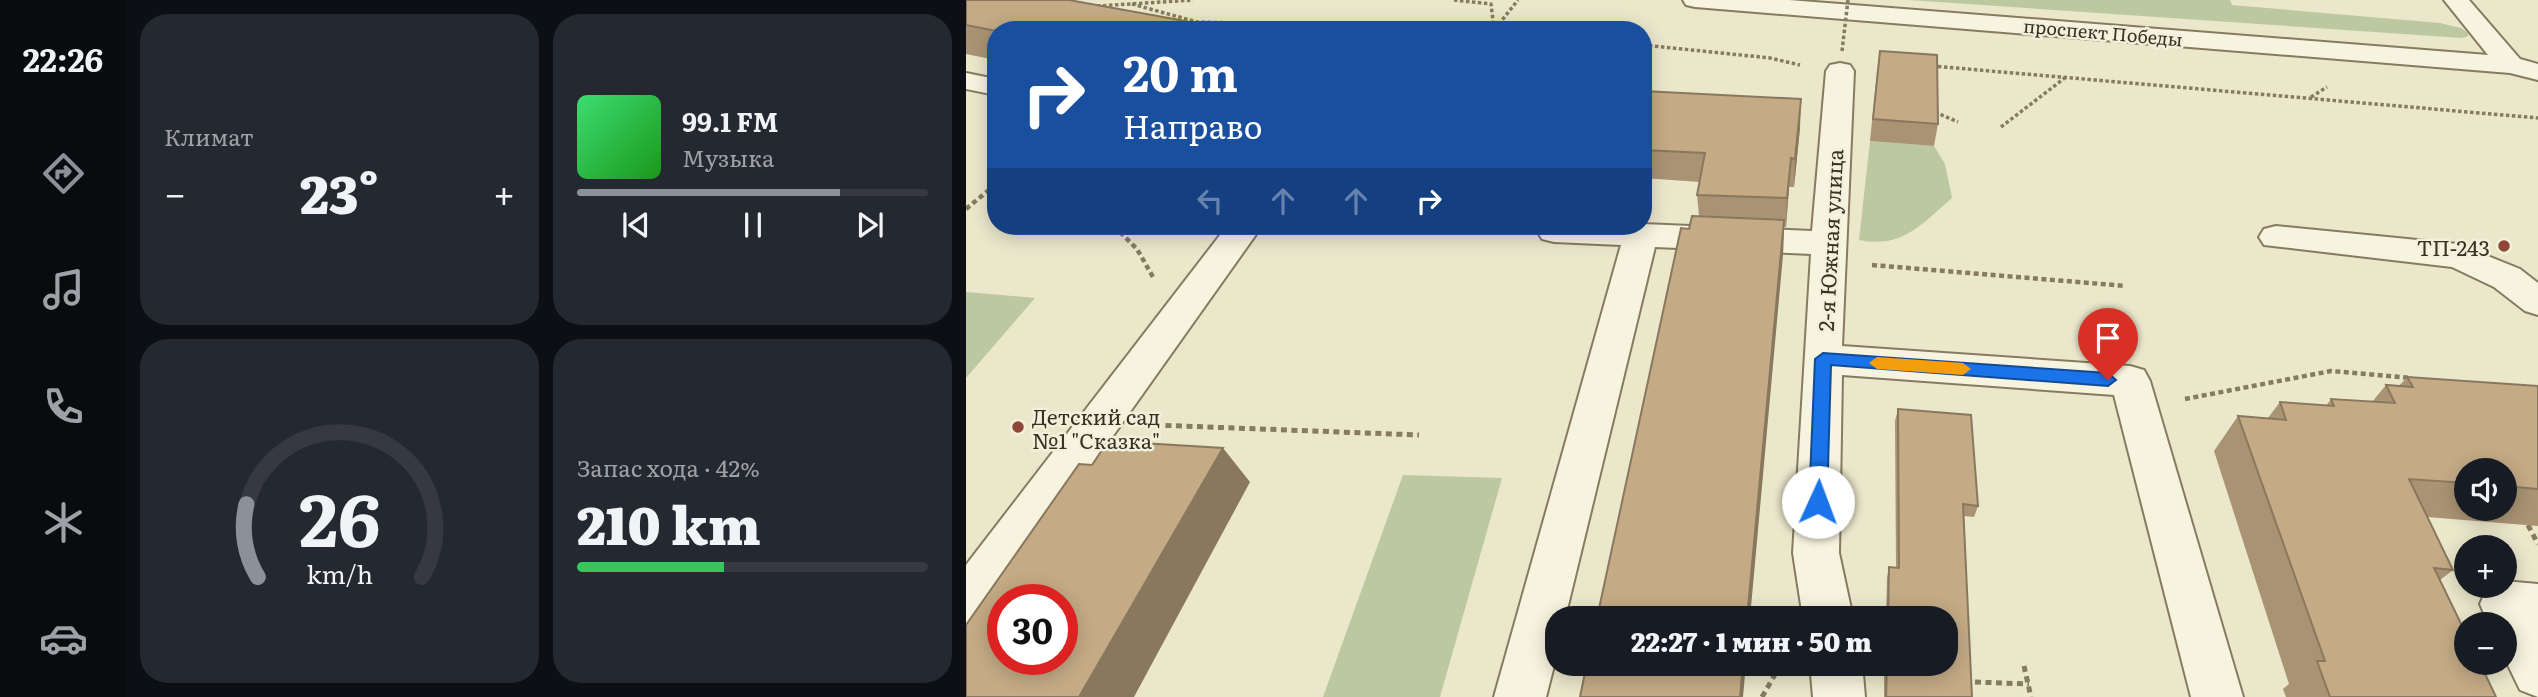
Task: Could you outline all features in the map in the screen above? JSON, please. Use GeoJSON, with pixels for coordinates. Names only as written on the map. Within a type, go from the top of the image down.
{"type":"FeatureCollection","features":[{"type":"Feature","properties":{"kind":"street","name":"проспект Победы"},"geometry":{"type":"LineString","coordinates":[[1695,0],[2510,65],[2538,72]]}},
{"type":"Feature","properties":{"kind":"street"},"geometry":{"type":"LineString","coordinates":[[2456,0],[2510,65]]}},
{"type":"Feature","properties":{"kind":"street","name":"2-я Южная улица"},"geometry":{"type":"LineString","coordinates":[[1826,606],[1816,553],[1828,252],[1841,61]]}},
{"type":"Feature","properties":{"kind":"street","name":"проспект Победы"},"geometry":{"type":"LineString","coordinates":[[2510,65],[2538,61]]}},
{"type":"Feature","properties":{"kind":"street"},"geometry":{"type":"LineString","coordinates":[[966,81],[987,85]]}},
{"type":"Feature","properties":{"kind":"street"},"geometry":{"type":"LineString","coordinates":[[966,603],[1238,235]]}},
{"type":"Feature","properties":{"kind":"street"},"geometry":{"type":"LineString","coordinates":[[1520,697],[1641,235]]}},
{"type":"Feature","properties":{"kind":"street"},"geometry":{"type":"LineString","coordinates":[[1651,235],[1828,252]]}},
{"type":"Feature","properties":{"kind":"street"},"geometry":{"type":"LineString","coordinates":[[2276,237],[2458,256],[2507,278],[2538,302]]}},
{"type":"Feature","properties":{"kind":"street"},"geometry":{"type":"LineString","coordinates":[[1823,359],[2130,381],[2217,697]]}},
{"type":"Feature","properties":{"kind":"street"},"geometry":{"type":"LineString","coordinates":[[2538,607],[2504,604],[2538,673]]}},
{"type":"Feature","properties":{"kind":"street"},"geometry":{"type":"LineString","coordinates":[[1837,676],[1839,697]]}},
{"type":"Feature","properties":{"kind":"path"},"geometry":{"type":"LineString","coordinates":[[1096,6],[1194,0]]}},
{"type":"Feature","properties":{"kind":"path"},"geometry":{"type":"LineString","coordinates":[[1454,0],[1491,4],[1494,21]]}},
{"type":"Feature","properties":{"kind":"path"},"geometry":{"type":"LineString","coordinates":[[1502,21],[1518,0]]}},
{"type":"Feature","properties":{"kind":"path"},"geometry":{"type":"LineString","coordinates":[[1652,46],[1770,58],[1841,61],[1848,0]]}},
{"type":"Feature","properties":{"kind":"path"},"geometry":{"type":"LineString","coordinates":[[1132,4],[1193,21]]}},
{"type":"Feature","properties":{"kind":"path"},"geometry":{"type":"LineString","coordinates":[[1930,66],[2538,118]]}},
{"type":"Feature","properties":{"kind":"path"},"geometry":{"type":"LineString","coordinates":[[2001,127],[2066,77]]}},
{"type":"Feature","properties":{"kind":"path"},"geometry":{"type":"LineString","coordinates":[[1934,111],[1958,122]]}},
{"type":"Feature","properties":{"kind":"path"},"geometry":{"type":"LineString","coordinates":[[966,209],[987,192]]}},
{"type":"Feature","properties":{"kind":"path"},"geometry":{"type":"LineString","coordinates":[[1126,235],[1145,258],[1157,285],[1169,326]]}},
{"type":"Feature","properties":{"kind":"path"},"geometry":{"type":"LineString","coordinates":[[1828,252],[2126,286]]}},
{"type":"Feature","properties":{"kind":"path"},"geometry":{"type":"LineString","coordinates":[[2138,407],[2331,371],[2414,378]]}},
{"type":"Feature","properties":{"kind":"path"},"geometry":{"type":"LineString","coordinates":[[1098,422],[1419,435]]}},
{"type":"Feature","properties":{"kind":"path"},"geometry":{"type":"LineString","coordinates":[[2528,525],[2538,544]]}},
{"type":"Feature","properties":{"kind":"path"},"geometry":{"type":"LineString","coordinates":[[2024,666],[2031,697]]}},
{"type":"Feature","properties":{"kind":"path"},"geometry":{"type":"LineString","coordinates":[[1762,697],[1774,676]]}},
{"type":"Feature","properties":{"kind":"path"},"geometry":{"type":"LineString","coordinates":[[1967,688],[1973,679],[2029,684]]}},
{"type":"Feature","properties":{"kind":"green space"},"geometry":{"type":"Polygon","coordinates":[[[1909,0],[2230,0],[2232,5],[2440,23],[2461,28],[2468,36],[2462,38],[1909,0]]]}},
{"type":"Feature","properties":{"kind":"green space"},"geometry":{"type":"Polygon","coordinates":[[[1870,141],[1934,146],[1945,164],[1952,198],[1921,225],[1899,238],[1887,241],[1859,240],[1870,141]]]}},
{"type":"Feature","properties":{"kind":"green space"},"geometry":{"type":"Polygon","coordinates":[[[966,292],[1035,298],[966,378],[966,292]]]}},
{"type":"Feature","properties":{"kind":"green space"},"geometry":{"type":"Polygon","coordinates":[[[1403,475],[1502,478],[1440,697],[1323,697],[1403,475]]]}},
{"type":"Feature","properties":{"kind":"building"},"geometry":{"type":"Polygon","coordinates":[[[966,0],[1069,0],[1185,21],[987,21],[987,29],[966,25],[966,0]]]}},
{"type":"Feature","properties":{"kind":"building"},"geometry":{"type":"Polygon","coordinates":[[[1880,51],[1937,55],[1938,124],[1873,119],[1880,51]]]}},
{"type":"Feature","properties":{"kind":"building"},"geometry":{"type":"Polygon","coordinates":[[[1652,91],[1801,99],[1795,159],[1791,158],[1787,198],[1697,195],[1705,153],[1652,150],[1652,91]]]}},
{"type":"Feature","properties":{"kind":"building"},"geometry":{"type":"Polygon","coordinates":[[[1692,216],[1784,220],[1748,606],[1600,606],[1681,228],[1689,229],[1692,216]]]}},
{"type":"Feature","properties":{"kind":"building"},"geometry":{"type":"Polygon","coordinates":[[[2407,377],[2538,386],[2538,489],[2517,487],[2517,458],[2454,458],[2454,482],[2409,479],[2453,570],[2434,568],[2455,612],[2454,675],[2486,675],[2496,697],[2330,697],[2317,661],[2325,661],[2238,416],[2286,420],[2280,402],[2334,406],[2331,399],[2395,403],[2386,385],[2413,387],[2407,377]]]}},
{"type":"Feature","properties":{"kind":"building"},"geometry":{"type":"Polygon","coordinates":[[[1898,409],[1971,415],[1978,506],[1963,504],[1972,697],[1886,697],[1887,676],[1958,676],[1958,606],[1888,606],[1889,567],[1899,568],[1898,409]]]}},
{"type":"Feature","properties":{"kind":"building"},"geometry":{"type":"Polygon","coordinates":[[[1108,441],[1223,448],[1079,697],[966,697],[966,625],[987,595],[987,675],[1078,675],[1078,584],[995,584],[1079,464],[1092,465],[1108,441]]]}},
{"type":"Feature","properties":{"kind":"building"},"geometry":{"type":"Polygon","coordinates":[[[1584,676],[1742,676],[1740,697],[1580,697],[1584,676]]]}},
{"type":"Feature","properties":{"kind":"slow traffic"},"geometry":{"type":"LineString","coordinates":[[1877,363],[1963,369]]}},
{"type":"Feature","properties":{"kind":"place","name":"ТП-243"},"geometry":{"type":"Point","coordinates":[2504,246]}},
{"type":"Feature","properties":{"kind":"place","name":"Детский сад №1 \"Сказка\""},"geometry":{"type":"Point","coordinates":[1018,427]}},
{"type":"Feature","properties":{"kind":"route"},"geometry":{"type":"LineString","coordinates":[[1818,502],[1823,359],[2108,380]]}}]}
